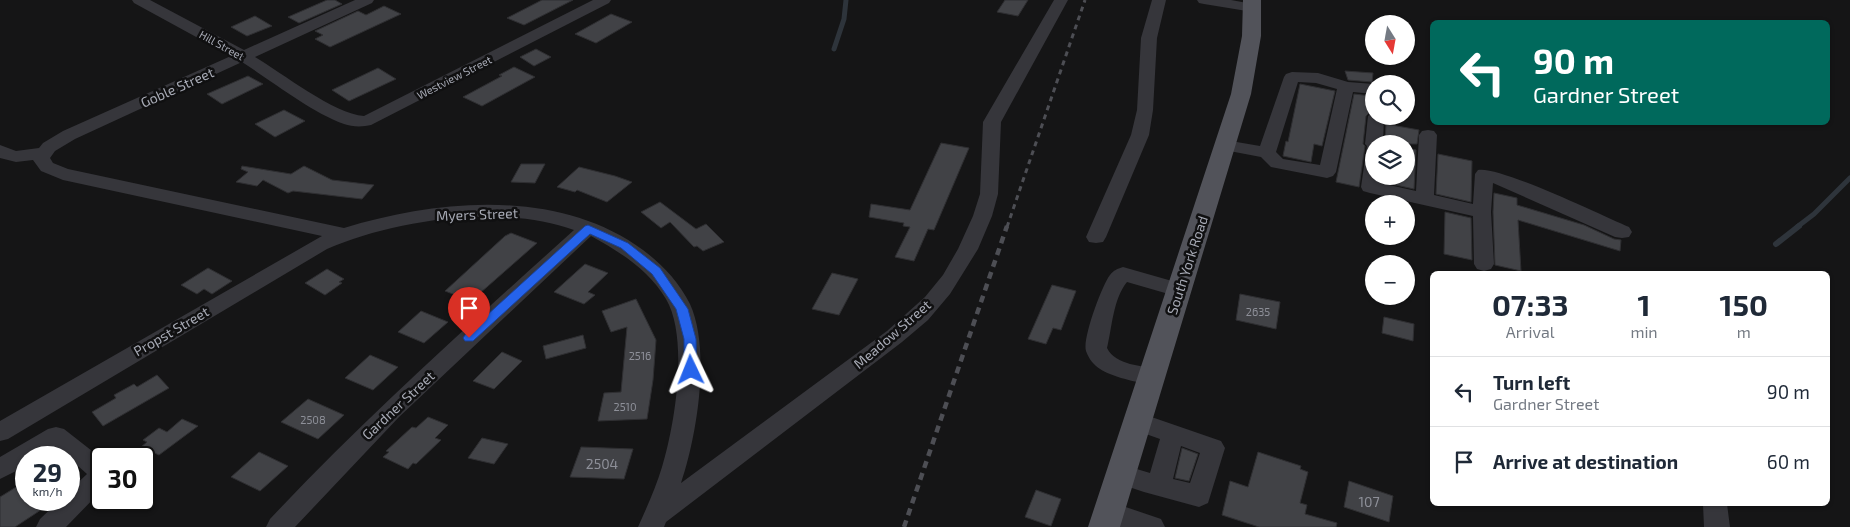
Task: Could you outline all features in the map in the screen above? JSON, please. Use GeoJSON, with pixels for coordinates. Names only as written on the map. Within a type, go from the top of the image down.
{"type":"FeatureCollection","features":[{"type":"Feature","properties":{"kind":"main road","name":"South York Road"},"geometry":{"type":"LineString","coordinates":[[1106,520],[1240,94],[1250,54],[1253,4]]}},
{"type":"Feature","properties":{"kind":"street","name":"Hill Street"},"geometry":{"type":"LineString","coordinates":[[139,0],[243,56],[302,95]]}},
{"type":"Feature","properties":{"kind":"street","name":"Goble Street"},"geometry":{"type":"LineString","coordinates":[[0,150],[7,156],[19,158],[44,152],[69,135],[366,0]]}},
{"type":"Feature","properties":{"kind":"street","name":"Westview Street"},"geometry":{"type":"LineString","coordinates":[[302,95],[350,120],[365,121],[407,102],[604,0]]}},
{"type":"Feature","properties":{"kind":"street","name":"Meadow Street"},"geometry":{"type":"LineString","coordinates":[[653,521],[891,339],[918,316],[943,289],[977,228],[991,190],[993,175],[990,134],[992,122],[1061,0]]}},
{"type":"Feature","properties":{"kind":"street"},"geometry":{"type":"LineString","coordinates":[[1096,237],[1100,222],[1140,135],[1144,110],[1149,38],[1159,0]]}},
{"type":"Feature","properties":{"kind":"street"},"geometry":{"type":"LineString","coordinates":[[1204,0],[1253,4]]}},
{"type":"Feature","properties":{"kind":"street"},"geometry":{"type":"LineString","coordinates":[[1267,153],[1292,77],[1318,78],[1346,86],[1365,88]]}},
{"type":"Feature","properties":{"kind":"street"},"geometry":{"type":"LineString","coordinates":[[1225,144],[1267,153],[1277,163],[1327,172],[1346,86]]}},
{"type":"Feature","properties":{"kind":"street"},"geometry":{"type":"LineString","coordinates":[[1425,198],[1428,136]]}},
{"type":"Feature","properties":{"kind":"street"},"geometry":{"type":"LineString","coordinates":[[44,152],[42,162],[47,167],[62,174],[343,234]]}},
{"type":"Feature","properties":{"kind":"street"},"geometry":{"type":"LineString","coordinates":[[1484,264],[1482,212],[1484,174],[1514,184],[1622,232]]}},
{"type":"Feature","properties":{"kind":"street"},"geometry":{"type":"LineString","coordinates":[[1370,185],[1370,188],[1425,198],[1482,212]]}},
{"type":"Feature","properties":{"kind":"street","name":"Myers Street"},"geometry":{"type":"LineString","coordinates":[[343,234],[396,220],[494,210],[538,214],[588,228],[614,239],[635,252],[656,271],[682,309],[690,339],[691,370],[679,446],[668,485],[653,521]]}},
{"type":"Feature","properties":{"kind":"street","name":"Gardner Street"},"geometry":{"type":"LineString","coordinates":[[278,527],[364,437],[588,228]]}},
{"type":"Feature","properties":{"kind":"street","name":"Propst Street"},"geometry":{"type":"LineString","coordinates":[[0,432],[320,244],[343,234]]}},
{"type":"Feature","properties":{"kind":"street"},"geometry":{"type":"LineString","coordinates":[[1151,376],[1103,362],[1097,355],[1096,348],[1113,286],[1119,276],[1123,274],[1179,290]]}},
{"type":"Feature","properties":{"kind":"street"},"geometry":{"type":"LineString","coordinates":[[1120,474],[1199,496],[1213,448],[1137,421]]}},
{"type":"Feature","properties":{"kind":"street"},"geometry":{"type":"LineString","coordinates":[[1159,486],[1173,433]]}},
{"type":"Feature","properties":{"kind":"street"},"geometry":{"type":"LineString","coordinates":[[0,469],[56,436],[90,462]]}},
{"type":"Feature","properties":{"kind":"street"},"geometry":{"type":"LineString","coordinates":[[50,527],[90,486]]}},
{"type":"Feature","properties":{"kind":"street"},"geometry":{"type":"LineString","coordinates":[[1715,506],[1717,527]]}},
{"type":"Feature","properties":{"kind":"street"},"geometry":{"type":"LineString","coordinates":[[1106,520],[1152,527]]}},
{"type":"Feature","properties":{"kind":"building"},"geometry":{"type":"Polygon","coordinates":[[[327,0],[335,0],[342,4],[299,23],[288,17],[327,0]]]}},
{"type":"Feature","properties":{"kind":"building"},"geometry":{"type":"Polygon","coordinates":[[[542,0],[573,0],[524,25],[507,18],[542,0]]]}},
{"type":"Feature","properties":{"kind":"building"},"geometry":{"type":"Polygon","coordinates":[[[1005,0],[1028,0],[1018,16],[997,12],[1005,0]]]}},
{"type":"Feature","properties":{"kind":"building"},"geometry":{"type":"Polygon","coordinates":[[[384,6],[401,14],[330,47],[315,39],[323,35],[315,31],[358,11],[366,15],[384,6]]]}},
{"type":"Feature","properties":{"kind":"building"},"geometry":{"type":"Polygon","coordinates":[[[611,14],[632,22],[596,43],[575,34],[611,14]]]}},
{"type":"Feature","properties":{"kind":"building"},"geometry":{"type":"Polygon","coordinates":[[[255,16],[272,26],[247,36],[231,27],[255,16]]]}},
{"type":"Feature","properties":{"kind":"building"},"geometry":{"type":"Polygon","coordinates":[[[536,49],[551,57],[534,66],[520,57],[536,49]]]}},
{"type":"Feature","properties":{"kind":"building"},"geometry":{"type":"Polygon","coordinates":[[[514,67],[535,77],[482,106],[463,97],[502,76],[499,75],[514,67]]]}},
{"type":"Feature","properties":{"kind":"building"},"geometry":{"type":"Polygon","coordinates":[[[378,68],[396,79],[349,101],[332,90],[378,68]]]}},
{"type":"Feature","properties":{"kind":"building"},"geometry":{"type":"Polygon","coordinates":[[[1345,71],[1373,73],[1373,75],[1365,75],[1365,81],[1348,80],[1345,71]]]}},
{"type":"Feature","properties":{"kind":"building"},"geometry":{"type":"Polygon","coordinates":[[[248,76],[263,84],[222,104],[207,94],[248,76]]]}},
{"type":"Feature","properties":{"kind":"building"},"geometry":{"type":"Polygon","coordinates":[[[1300,84],[1335,91],[1322,146],[1314,144],[1311,162],[1283,156],[1286,141],[1288,142],[1300,84]]]}},
{"type":"Feature","properties":{"kind":"building"},"geometry":{"type":"Polygon","coordinates":[[[1354,94],[1365,95],[1363,144],[1365,146],[1359,187],[1336,182],[1354,94]]]}},
{"type":"Feature","properties":{"kind":"building"},"geometry":{"type":"Polygon","coordinates":[[[284,110],[305,121],[275,137],[255,124],[284,110]]]}},
{"type":"Feature","properties":{"kind":"building"},"geometry":{"type":"Polygon","coordinates":[[[1386,125],[1419,130],[1417,144],[1415,144],[1415,135],[1385,135],[1386,125]]]}},
{"type":"Feature","properties":{"kind":"building"},"geometry":{"type":"Polygon","coordinates":[[[941,143],[969,148],[934,230],[928,229],[914,261],[895,257],[910,227],[903,226],[904,223],[869,217],[871,204],[910,210],[941,143]]]}},
{"type":"Feature","properties":{"kind":"building"},"geometry":{"type":"Polygon","coordinates":[[[1438,154],[1472,161],[1471,202],[1436,194],[1438,154]]]}},
{"type":"Feature","properties":{"kind":"building"},"geometry":{"type":"Polygon","coordinates":[[[521,164],[545,164],[535,183],[511,182],[521,164]]]}},
{"type":"Feature","properties":{"kind":"building"},"geometry":{"type":"Polygon","coordinates":[[[242,166],[291,174],[304,166],[332,180],[374,185],[362,199],[293,191],[288,193],[263,180],[257,186],[236,182],[248,172],[241,169],[242,166]]]}},
{"type":"Feature","properties":{"kind":"building"},"geometry":{"type":"Polygon","coordinates":[[[579,167],[632,182],[607,202],[577,190],[575,192],[557,187],[579,167]]]}},
{"type":"Feature","properties":{"kind":"building"},"geometry":{"type":"Polygon","coordinates":[[[1396,185],[1414,185],[1414,189],[1396,185]]]}},
{"type":"Feature","properties":{"kind":"building"},"geometry":{"type":"Polygon","coordinates":[[[1494,193],[1517,198],[1517,205],[1584,225],[1614,239],[1621,240],[1620,251],[1518,220],[1521,271],[1495,265],[1494,193]]]}},
{"type":"Feature","properties":{"kind":"building"},"geometry":{"type":"Polygon","coordinates":[[[660,202],[696,229],[706,224],[724,242],[703,251],[697,246],[694,247],[670,222],[661,228],[641,212],[660,202]]]}},
{"type":"Feature","properties":{"kind":"building"},"geometry":{"type":"Polygon","coordinates":[[[1445,212],[1471,218],[1472,260],[1444,254],[1445,212]]]}},
{"type":"Feature","properties":{"kind":"building"},"geometry":{"type":"Polygon","coordinates":[[[511,233],[537,243],[471,301],[445,291],[505,236],[511,233]]]}},
{"type":"Feature","properties":{"kind":"building"},"geometry":{"type":"Polygon","coordinates":[[[585,264],[608,273],[588,292],[595,295],[584,304],[554,292],[585,264]]]}},
{"type":"Feature","properties":{"kind":"building"},"geometry":{"type":"Polygon","coordinates":[[[208,268],[232,281],[212,294],[204,289],[197,294],[181,285],[208,268]]]}},
{"type":"Feature","properties":{"kind":"building"},"geometry":{"type":"Polygon","coordinates":[[[327,269],[344,279],[339,282],[342,283],[325,295],[305,283],[327,269]]]}},
{"type":"Feature","properties":{"kind":"building"},"geometry":{"type":"Polygon","coordinates":[[[832,273],[858,279],[839,315],[812,309],[832,273]]]}},
{"type":"Feature","properties":{"kind":"building"},"geometry":{"type":"Polygon","coordinates":[[[1052,285],[1076,291],[1061,330],[1053,328],[1046,344],[1028,339],[1052,285]]]}},
{"type":"Feature","properties":{"kind":"building"},"geometry":{"type":"Polygon","coordinates":[[[1240,294],[1280,302],[1276,329],[1236,320],[1240,294]]]}},
{"type":"Feature","properties":{"kind":"building"},"geometry":{"type":"Polygon","coordinates":[[[636,299],[656,340],[653,380],[647,419],[598,421],[604,393],[621,392],[627,327],[611,332],[602,311],[636,299]]]}},
{"type":"Feature","properties":{"kind":"building"},"geometry":{"type":"Polygon","coordinates":[[[421,311],[448,322],[424,343],[398,332],[421,311]]]}},
{"type":"Feature","properties":{"kind":"building"},"geometry":{"type":"Polygon","coordinates":[[[1384,317],[1414,324],[1413,341],[1382,333],[1384,317]]]}},
{"type":"Feature","properties":{"kind":"building"},"geometry":{"type":"Polygon","coordinates":[[[583,335],[586,348],[546,359],[543,346],[583,335]]]}},
{"type":"Feature","properties":{"kind":"building"},"geometry":{"type":"Polygon","coordinates":[[[502,352],[522,361],[494,389],[473,381],[502,352]]]}},
{"type":"Feature","properties":{"kind":"building"},"geometry":{"type":"Polygon","coordinates":[[[370,355],[398,367],[373,390],[345,378],[370,355]]]}},
{"type":"Feature","properties":{"kind":"building"},"geometry":{"type":"Polygon","coordinates":[[[157,375],[169,388],[103,426],[92,412],[116,398],[114,395],[134,384],[137,387],[157,375]]]}},
{"type":"Feature","properties":{"kind":"building"},"geometry":{"type":"Polygon","coordinates":[[[308,399],[344,415],[318,439],[281,422],[308,399]]]}},
{"type":"Feature","properties":{"kind":"building"},"geometry":{"type":"Polygon","coordinates":[[[428,417],[448,425],[435,438],[441,440],[416,464],[413,463],[408,469],[383,457],[389,452],[386,451],[412,427],[416,428],[428,417]]]}},
{"type":"Feature","properties":{"kind":"building"},"geometry":{"type":"Polygon","coordinates":[[[182,419],[198,426],[159,455],[155,453],[155,446],[142,446],[147,442],[143,440],[159,428],[167,432],[182,419]]]}},
{"type":"Feature","properties":{"kind":"building"},"geometry":{"type":"Polygon","coordinates":[[[482,438],[508,444],[494,464],[468,458],[482,438]]]}},
{"type":"Feature","properties":{"kind":"building"},"geometry":{"type":"Polygon","coordinates":[[[581,447],[633,449],[624,479],[570,477],[581,447]]]}},
{"type":"Feature","properties":{"kind":"building"},"geometry":{"type":"Polygon","coordinates":[[[1182,448],[1198,454],[1189,481],[1175,478],[1182,448]]]}},
{"type":"Feature","properties":{"kind":"building"},"geometry":{"type":"Polygon","coordinates":[[[259,452],[288,466],[260,491],[231,477],[259,452]]]}},
{"type":"Feature","properties":{"kind":"building"},"geometry":{"type":"Polygon","coordinates":[[[1258,452],[1301,466],[1300,469],[1308,472],[1300,503],[1307,505],[1305,514],[1337,523],[1336,527],[1259,527],[1222,515],[1230,481],[1248,487],[1258,452]]]}},
{"type":"Feature","properties":{"kind":"building"},"geometry":{"type":"Polygon","coordinates":[[[1349,481],[1393,496],[1389,522],[1344,507],[1349,481]]]}},
{"type":"Feature","properties":{"kind":"building"},"geometry":{"type":"Polygon","coordinates":[[[15,488],[15,511],[39,511],[15,527],[0,527],[0,497],[15,488]]]}},
{"type":"Feature","properties":{"kind":"building"},"geometry":{"type":"Polygon","coordinates":[[[1036,490],[1061,499],[1051,526],[1025,517],[1036,490]]]}},
{"type":"Feature","properties":{"kind":"waterway"},"geometry":{"type":"LineString","coordinates":[[834,49],[844,19],[846,0]]}},
{"type":"Feature","properties":{"kind":"waterway"},"geometry":{"type":"LineString","coordinates":[[1797,227],[1814,214],[1850,178]]}},
{"type":"Feature","properties":{"kind":"waterway"},"geometry":{"type":"LineString","coordinates":[[1776,244],[1799,226]]}},
{"type":"Feature","properties":{"kind":"railway"},"geometry":{"type":"LineString","coordinates":[[1007,227],[1085,0]]}},
{"type":"Feature","properties":{"kind":"railway"},"geometry":{"type":"LineString","coordinates":[[904,527],[1007,226]]}},
{"type":"Feature","properties":{"kind":"route"},"geometry":{"type":"LineString","coordinates":[[469,338],[588,228],[614,239],[635,252],[656,271],[674,295],[682,309],[690,339],[691,370]]}}]}
